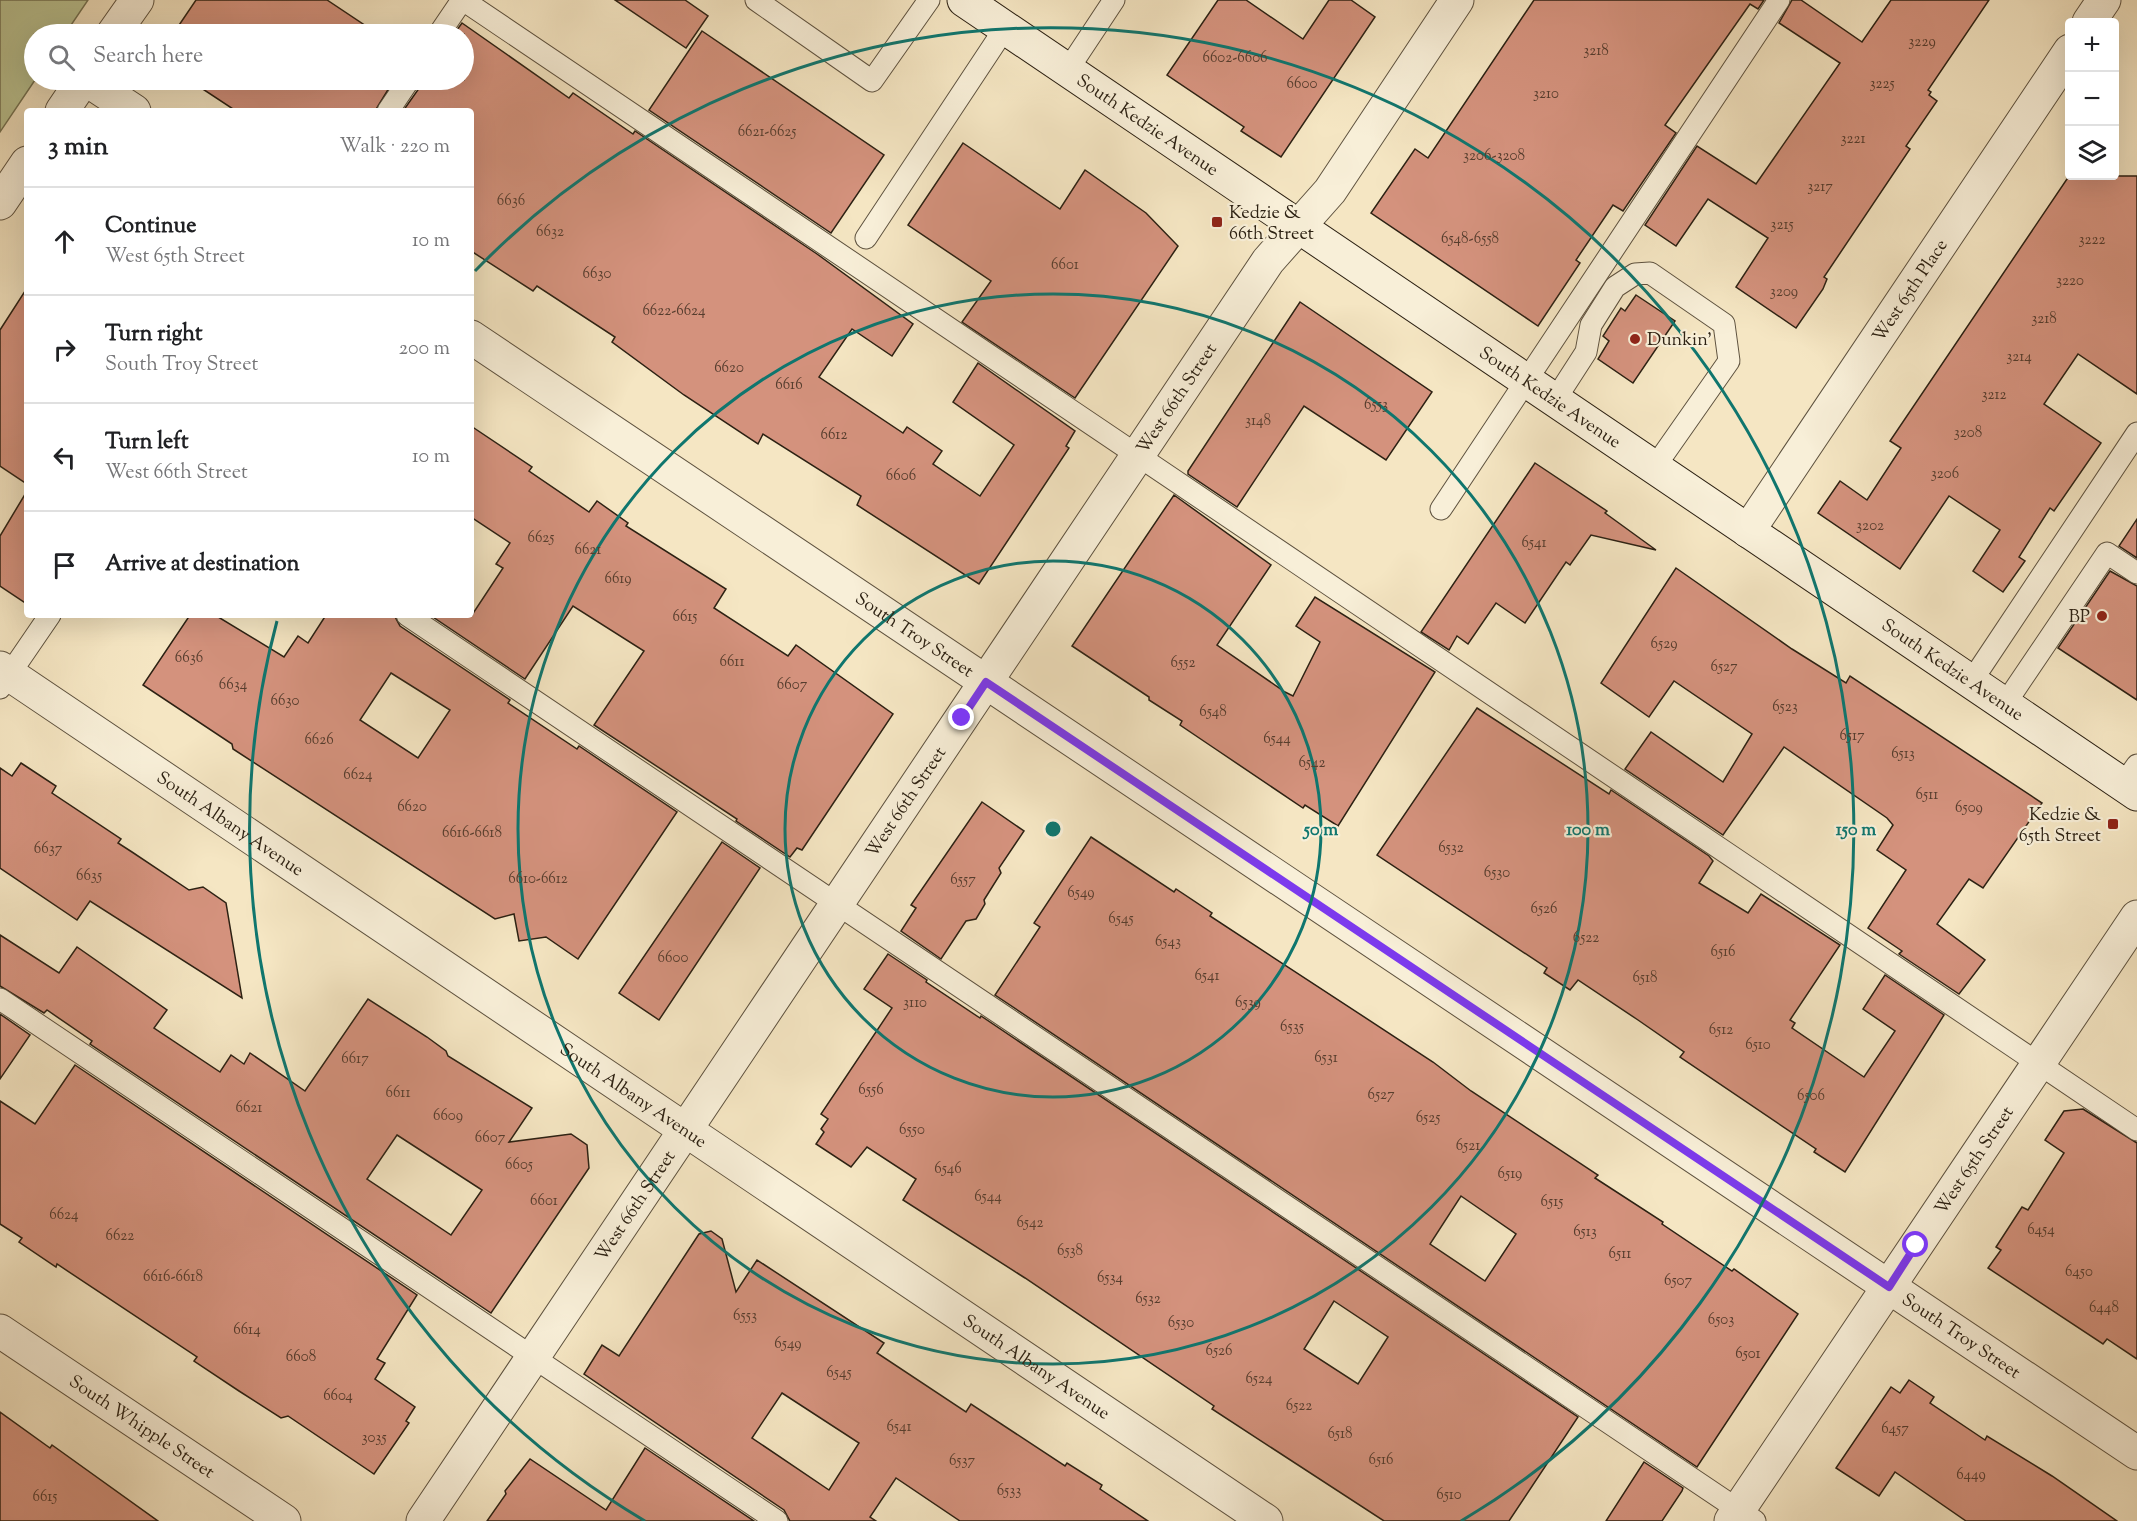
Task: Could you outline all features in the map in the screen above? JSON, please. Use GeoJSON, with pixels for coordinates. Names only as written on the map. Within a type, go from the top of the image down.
{"type":"FeatureCollection","features":[{"type":"Feature","properties":{"kind":"street"},"geometry":{"type":"LineString","coordinates":[[120,24],[136,0]]}},
{"type":"Feature","properties":{"kind":"street","name":"South Kedzie Avenue"},"geometry":{"type":"LineString","coordinates":[[964,0],[1971,682],[2132,781]]}},
{"type":"Feature","properties":{"kind":"street","name":"West 66th Street"},"geometry":{"type":"LineString","coordinates":[[423,1521],[1268,261],[1330,190],[1457,0]]}},
{"type":"Feature","properties":{"kind":"street"},"geometry":{"type":"LineString","coordinates":[[2092,18],[2104,0]]}},
{"type":"Feature","properties":{"kind":"street","name":"West 65th Place"},"geometry":{"type":"LineString","coordinates":[[1748,531],[2065,58]]}},
{"type":"Feature","properties":{"kind":"street"},"geometry":{"type":"LineString","coordinates":[[64,108],[78,90]]}},
{"type":"Feature","properties":{"kind":"street"},"geometry":{"type":"LineString","coordinates":[[101,90],[129,108]]}},
{"type":"Feature","properties":{"kind":"street"},"geometry":{"type":"LineString","coordinates":[[0,203],[24,167]]}},
{"type":"Feature","properties":{"kind":"street","name":"South Troy Street"},"geometry":{"type":"LineString","coordinates":[[474,339],[2137,1453]]}},
{"type":"Feature","properties":{"kind":"street","name":"South Albany Avenue"},"geometry":{"type":"LineString","coordinates":[[3,677],[686,1130],[1266,1521]]}},
{"type":"Feature","properties":{"kind":"street","name":"West 65th Street"},"geometry":{"type":"LineString","coordinates":[[1741,1517],[1889,1287],[2137,917]]}},
{"type":"Feature","properties":{"kind":"street","name":"South Whipple Street"},"geometry":{"type":"LineString","coordinates":[[0,1331],[284,1521]]}},
{"type":"Feature","properties":{"kind":"lane"},"geometry":{"type":"LineString","coordinates":[[446,24],[462,0],[2137,1130]]}},
{"type":"Feature","properties":{"kind":"lane"},"geometry":{"type":"LineString","coordinates":[[756,0],[872,81],[929,0]]}},
{"type":"Feature","properties":{"kind":"lane"},"geometry":{"type":"LineString","coordinates":[[1067,70],[1114,0]]}},
{"type":"Feature","properties":{"kind":"lane"},"geometry":{"type":"LineString","coordinates":[[1441,509],[1779,0]]}},
{"type":"Feature","properties":{"kind":"lane"},"geometry":{"type":"LineString","coordinates":[[866,238],[1005,28]]}},
{"type":"Feature","properties":{"kind":"lane"},"geometry":{"type":"LineString","coordinates":[[390,108],[402,90]]}},
{"type":"Feature","properties":{"kind":"lane"},"geometry":{"type":"LineString","coordinates":[[1555,400],[1586,352],[1591,325],[1615,287],[1635,274],[1650,273],[1724,324],[1729,362],[1654,468]]}},
{"type":"Feature","properties":{"kind":"lane"},"geometry":{"type":"LineString","coordinates":[[1971,682],[2137,433]]}},
{"type":"Feature","properties":{"kind":"lane"},"geometry":{"type":"LineString","coordinates":[[2005,704],[2107,553],[2137,573]]}},
{"type":"Feature","properties":{"kind":"lane"},"geometry":{"type":"LineString","coordinates":[[3,677],[48,618]]}},
{"type":"Feature","properties":{"kind":"lane"},"geometry":{"type":"LineString","coordinates":[[410,618],[1741,1517]]}},
{"type":"Feature","properties":{"kind":"lane"},"geometry":{"type":"LineString","coordinates":[[0,999],[777,1521]]}},
{"type":"Feature","properties":{"kind":"green space"},"geometry":{"type":"Polygon","coordinates":[[[0,0],[88,0],[72,24],[24,24],[24,90],[28,90],[0,132],[0,0]]]}},
{"type":"Feature","properties":{"kind":"building"},"geometry":{"type":"Polygon","coordinates":[[[196,0],[327,0],[363,24],[180,24],[196,0]]]}},
{"type":"Feature","properties":{"kind":"building"},"geometry":{"type":"Polygon","coordinates":[[[615,0],[685,0],[708,16],[686,48],[615,0]]]}},
{"type":"Feature","properties":{"kind":"building"},"geometry":{"type":"Polygon","coordinates":[[[1218,0],[1246,0],[1303,39],[1329,0],[1351,0],[1375,17],[1281,157],[1241,131],[1244,127],[1167,75],[1218,0]]]}},
{"type":"Feature","properties":{"kind":"building"},"geometry":{"type":"Polygon","coordinates":[[[1534,0],[1764,0],[1758,9],[1750,4],[1665,125],[1676,133],[1623,211],[1613,205],[1576,260],[1580,263],[1538,326],[1371,213],[1415,149],[1428,158],[1534,0]]]}},
{"type":"Feature","properties":{"kind":"building"},"geometry":{"type":"Polygon","coordinates":[[[1792,0],[1801,0],[1862,42],[1891,0],[1989,0],[1928,90],[1931,92],[1929,95],[1937,101],[1906,146],[1910,149],[1824,277],[1827,279],[1823,289],[1796,328],[1736,287],[1768,238],[1708,199],[1676,246],[1645,225],[1697,146],[1756,184],[1840,63],[1779,23],[1792,0]]]}},
{"type":"Feature","properties":{"kind":"building"},"geometry":{"type":"Polygon","coordinates":[[[474,31],[569,98],[573,93],[633,134],[635,131],[817,254],[913,324],[892,356],[852,329],[819,377],[903,433],[907,427],[942,451],[933,464],[980,496],[1014,445],[953,402],[978,363],[1075,431],[1066,446],[1069,448],[979,584],[857,505],[861,496],[763,434],[758,444],[684,395],[612,342],[615,337],[537,286],[533,291],[474,253],[474,108],[405,108],[418,90],[474,90],[474,31]]]}},
{"type":"Feature","properties":{"kind":"building"},"geometry":{"type":"Polygon","coordinates":[[[702,31],[884,155],[831,233],[649,110],[702,31]]]}},
{"type":"Feature","properties":{"kind":"building"},"geometry":{"type":"Polygon","coordinates":[[[204,90],[388,90],[377,108],[231,108],[204,90]]]}},
{"type":"Feature","properties":{"kind":"building"},"geometry":{"type":"Polygon","coordinates":[[[963,143],[1060,209],[1085,170],[1146,213],[1178,246],[1075,398],[962,322],[991,281],[908,225],[963,143]]]}},
{"type":"Feature","properties":{"kind":"building"},"geometry":{"type":"Polygon","coordinates":[[[2119,176],[2137,176],[2137,394],[2078,354],[2044,404],[2101,443],[2054,511],[2050,508],[2019,557],[2025,561],[2003,592],[1973,571],[2000,530],[1949,496],[1900,569],[1818,513],[1840,481],[1867,500],[1901,448],[1890,441],[2066,180],[2119,180],[2119,176]]]}},
{"type":"Feature","properties":{"kind":"building"},"geometry":{"type":"Polygon","coordinates":[[[24,293],[24,482],[0,466],[0,330],[24,293]]]}},
{"type":"Feature","properties":{"kind":"building","name":"Dunkin'"},"geometry":{"type":"Polygon","coordinates":[[[1636,295],[1675,321],[1633,383],[1598,359],[1609,341],[1603,336],[1621,308],[1625,311],[1636,295]]]}},
{"type":"Feature","properties":{"kind":"building"},"geometry":{"type":"Polygon","coordinates":[[[1300,302],[1432,392],[1386,460],[1304,406],[1237,507],[1188,474],[1188,471],[1300,302]]]}},
{"type":"Feature","properties":{"kind":"building"},"geometry":{"type":"Polygon","coordinates":[[[474,428],[532,467],[529,471],[589,512],[597,501],[628,523],[626,526],[726,589],[714,608],[788,656],[796,645],[893,714],[802,850],[797,848],[790,857],[736,821],[737,819],[594,725],[644,651],[573,606],[525,679],[434,618],[474,618],[474,612],[503,568],[496,564],[510,543],[474,519],[474,428]]]}},
{"type":"Feature","properties":{"kind":"building"},"geometry":{"type":"Polygon","coordinates":[[[1535,463],[1607,511],[1605,513],[1656,550],[1591,535],[1570,565],[1566,562],[1525,623],[1496,603],[1468,644],[1457,636],[1449,650],[1421,632],[1535,463]]]}},
{"type":"Feature","properties":{"kind":"building"},"geometry":{"type":"Polygon","coordinates":[[[1174,495],[1271,565],[1217,645],[1285,692],[1293,696],[1320,642],[1296,626],[1315,597],[1435,672],[1338,826],[1305,805],[1303,808],[1180,725],[1182,721],[1072,646],[1174,495]]]}},
{"type":"Feature","properties":{"kind":"building"},"geometry":{"type":"Polygon","coordinates":[[[24,496],[24,602],[0,586],[0,536],[24,496]]]}},
{"type":"Feature","properties":{"kind":"building"},"geometry":{"type":"Polygon","coordinates":[[[2137,519],[2137,558],[2119,546],[2137,519]]]}},
{"type":"Feature","properties":{"kind":"building"},"geometry":{"type":"Polygon","coordinates":[[[1676,568],[1792,649],[1846,683],[1850,676],[2042,803],[1983,888],[1969,879],[1937,924],[1985,960],[1959,994],[1899,954],[1902,951],[1868,928],[1906,870],[1877,850],[1893,825],[1887,818],[1784,747],[1723,835],[1625,769],[1651,732],[1723,782],[1752,734],[1674,681],[1649,717],[1601,683],[1676,568]]]}},
{"type":"Feature","properties":{"kind":"building","name":"BP"},"geometry":{"type":"Polygon","coordinates":[[[2110,571],[2137,586],[2137,700],[2058,648],[2110,571]]]}},
{"type":"Feature","properties":{"kind":"building"},"geometry":{"type":"Polygon","coordinates":[[[188,618],[220,618],[284,657],[298,636],[308,643],[324,618],[396,618],[400,626],[510,700],[508,703],[577,749],[579,746],[677,812],[578,959],[546,937],[519,941],[514,914],[495,919],[233,749],[232,744],[143,685],[188,618]],[[391,673],[360,720],[418,758],[450,710],[391,673]]]}},
{"type":"Feature","properties":{"kind":"building"},"geometry":{"type":"Polygon","coordinates":[[[1477,708],[1609,794],[1611,790],[1709,856],[1713,861],[1699,883],[1748,913],[1761,894],[1840,945],[1790,1020],[1795,1023],[1792,1028],[1864,1077],[1895,1031],[1863,1009],[1885,975],[1944,1015],[1845,1172],[1814,1152],[1816,1149],[1680,1057],[1684,1052],[1638,1020],[1578,980],[1570,990],[1544,973],[1547,968],[1377,855],[1477,708]]]}},
{"type":"Feature","properties":{"kind":"building"},"geometry":{"type":"Polygon","coordinates":[[[21,763],[56,786],[52,793],[121,839],[118,843],[189,890],[203,887],[226,903],[242,998],[90,901],[77,920],[0,868],[0,768],[12,776],[21,763]]]}},
{"type":"Feature","properties":{"kind":"building"},"geometry":{"type":"Polygon","coordinates":[[[982,802],[1024,831],[999,868],[1001,873],[984,900],[985,904],[976,919],[966,921],[941,959],[901,931],[916,908],[911,905],[982,802]]]}},
{"type":"Feature","properties":{"kind":"building"},"geometry":{"type":"Polygon","coordinates":[[[1091,837],[1174,892],[1176,889],[1212,913],[1210,916],[1433,1062],[1471,1091],[1598,1175],[1595,1178],[1798,1314],[1697,1467],[995,995],[1040,927],[1034,923],[1091,837]],[[1461,1196],[1430,1244],[1485,1281],[1516,1234],[1461,1196]]]}},
{"type":"Feature","properties":{"kind":"building"},"geometry":{"type":"Polygon","coordinates":[[[722,842],[760,868],[659,1020],[619,993],[722,842]]]}},
{"type":"Feature","properties":{"kind":"building"},"geometry":{"type":"Polygon","coordinates":[[[0,935],[59,973],[77,947],[167,1010],[154,1028],[220,1072],[231,1055],[244,1064],[250,1053],[305,1091],[368,999],[427,1037],[446,1051],[448,1056],[532,1108],[509,1142],[571,1134],[587,1145],[589,1168],[491,1313],[90,1044],[92,1041],[47,1010],[44,1013],[0,986],[0,935]],[[397,1135],[367,1179],[451,1235],[482,1190],[397,1135]]]}},
{"type":"Feature","properties":{"kind":"building"},"geometry":{"type":"Polygon","coordinates":[[[888,954],[927,980],[926,982],[980,1018],[981,1016],[1578,1417],[1509,1521],[1384,1521],[1212,1409],[1214,1406],[1025,1278],[903,1200],[916,1179],[867,1147],[851,1167],[816,1144],[824,1132],[821,1129],[828,1119],[821,1114],[892,1008],[864,989],[888,954]],[[1334,1301],[1304,1349],[1358,1384],[1388,1337],[1334,1301]]]}},
{"type":"Feature","properties":{"kind":"building"},"geometry":{"type":"Polygon","coordinates":[[[0,1014],[30,1035],[0,1079],[0,1014]]]}},
{"type":"Feature","properties":{"kind":"building"},"geometry":{"type":"Polygon","coordinates":[[[75,1065],[417,1295],[377,1359],[385,1363],[375,1379],[415,1407],[406,1421],[409,1423],[374,1474],[288,1416],[281,1418],[194,1361],[197,1357],[57,1264],[56,1267],[19,1242],[22,1238],[0,1224],[0,1101],[35,1124],[75,1065]]]}},
{"type":"Feature","properties":{"kind":"building"},"geometry":{"type":"Polygon","coordinates":[[[2083,1109],[2137,1143],[2137,1359],[2107,1339],[2103,1344],[1988,1268],[2001,1250],[1996,1247],[2022,1207],[2028,1210],[2064,1153],[2045,1140],[2064,1111],[2083,1109]]]}},
{"type":"Feature","properties":{"kind":"building"},"geometry":{"type":"Polygon","coordinates":[[[711,1231],[722,1239],[736,1292],[757,1260],[884,1343],[877,1353],[966,1412],[971,1404],[1065,1466],[1067,1463],[1102,1485],[1100,1489],[1148,1521],[960,1521],[896,1478],[870,1517],[876,1521],[790,1521],[784,1510],[584,1374],[602,1345],[619,1356],[699,1234],[711,1231]],[[782,1393],[752,1438],[829,1490],[859,1443],[782,1393]]]}},
{"type":"Feature","properties":{"kind":"building"},"geometry":{"type":"Polygon","coordinates":[[[1909,1380],[1934,1397],[1930,1403],[1985,1440],[1987,1436],[2052,1476],[2117,1521],[1966,1521],[1895,1472],[1879,1496],[1836,1468],[1891,1387],[1900,1393],[1909,1380]]]}},
{"type":"Feature","properties":{"kind":"building"},"geometry":{"type":"Polygon","coordinates":[[[0,1412],[50,1448],[52,1445],[158,1521],[0,1521],[0,1412]]]}},
{"type":"Feature","properties":{"kind":"building"},"geometry":{"type":"Polygon","coordinates":[[[645,1448],[754,1521],[487,1521],[506,1494],[505,1491],[530,1459],[606,1510],[645,1448]]]}},
{"type":"Feature","properties":{"kind":"building"},"geometry":{"type":"Polygon","coordinates":[[[1644,1462],[1683,1488],[1682,1491],[1662,1521],[1606,1521],[1644,1462]]]}},
{"type":"Feature","properties":{"kind":"place","name":"Kedzie & 66th Street"},"geometry":{"type":"Point","coordinates":[1217,222]}},
{"type":"Feature","properties":{"kind":"place","name":"Dunkin'"},"geometry":{"type":"Point","coordinates":[1635,339]}},
{"type":"Feature","properties":{"kind":"place","name":"BP"},"geometry":{"type":"Point","coordinates":[2102,616]}},
{"type":"Feature","properties":{"kind":"place","name":"Kedzie & 65th Street"},"geometry":{"type":"Point","coordinates":[2113,824]}},
{"type":"Feature","properties":{"kind":"route"},"geometry":{"type":"LineString","coordinates":[[962,718],[986,682],[1889,1287],[1916,1245]]}}]}
